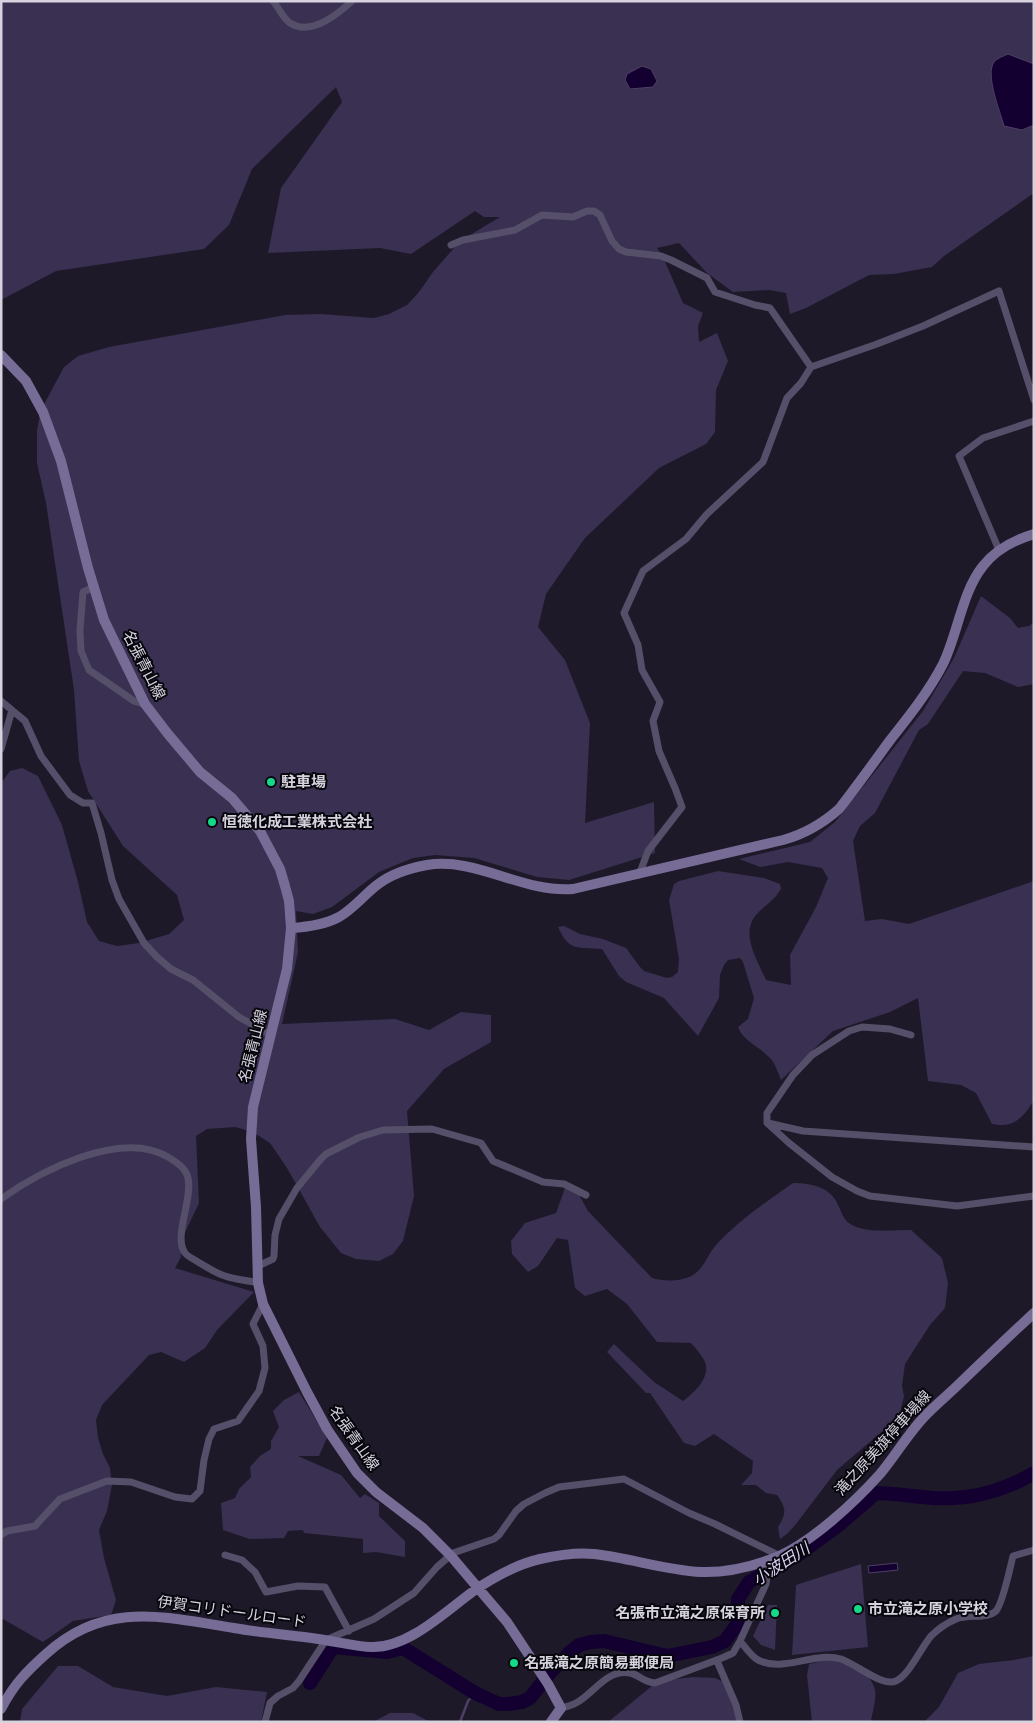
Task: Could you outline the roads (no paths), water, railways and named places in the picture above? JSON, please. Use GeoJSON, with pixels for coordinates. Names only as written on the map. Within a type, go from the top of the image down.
{"type":"FeatureCollection","features":[{"type":"Feature","properties":{"kind":"main road","name":"名張青山線"},"geometry":{"type":"LineString","coordinates":[[1,355],[26,381],[43,412],[61,461],[104,620],[145,704],[200,772],[232,798],[260,831],[280,869],[285,886],[289,901],[291,928],[287,969],[254,1107],[251,1139],[256,1207],[258,1283],[263,1304],[327,1429],[357,1473],[376,1492],[423,1528],[451,1556],[507,1622],[548,1684],[560,1708]]}},
{"type":"Feature","properties":{"kind":"main road"},"geometry":{"type":"LineString","coordinates":[[291,928],[309,927],[337,918],[382,882],[402,872],[430,864],[466,866],[524,884],[554,889],[578,888],[792,837],[816,827],[832,814],[851,794],[930,686],[943,664],[952,643],[976,576],[988,560],[999,550],[1013,541],[1034,534]]}},
{"type":"Feature","properties":{"kind":"main road","name":"滝之原美旗停車場線"},"geometry":{"type":"LineString","coordinates":[[478,1588],[496,1577],[537,1560],[567,1554],[592,1554],[704,1572],[764,1564],[807,1539],[854,1501],[880,1474],[924,1418],[1032,1317]]}},
{"type":"Feature","properties":{"kind":"main road","name":"伊賀コリドールロード"},"geometry":{"type":"LineString","coordinates":[[1,1709],[11,1691],[24,1674],[60,1643],[95,1623],[129,1616],[153,1616],[185,1619],[237,1629],[371,1647],[392,1644],[411,1636],[478,1588]]}},
{"type":"Feature","properties":{"kind":"main road"},"geometry":{"type":"LineString","coordinates":[[551,1722],[560,1708]]}},
{"type":"Feature","properties":{"kind":"street"},"geometry":{"type":"LineString","coordinates":[[274,1],[291,23],[306,28],[316,25],[352,1]]}},
{"type":"Feature","properties":{"kind":"street"},"geometry":{"type":"LineString","coordinates":[[450,245],[463,240],[514,230],[542,215],[573,217],[587,211],[594,211],[602,218],[615,246],[622,251],[661,256],[707,278],[715,292],[770,308],[811,367]]}},
{"type":"Feature","properties":{"kind":"street"},"geometry":{"type":"LineString","coordinates":[[639,874],[648,851],[682,807],[660,751],[653,722],[660,702],[642,670],[638,645],[624,613],[643,571],[686,539],[707,514],[763,462],[788,398],[801,383],[811,367],[923,326],[999,291],[1034,400]]}},
{"type":"Feature","properties":{"kind":"street"},"geometry":{"type":"LineString","coordinates":[[999,550],[959,456],[983,438],[1034,421]]}},
{"type":"Feature","properties":{"kind":"street"},"geometry":{"type":"LineString","coordinates":[[94,587],[83,592],[80,630],[81,651],[89,670],[134,701],[145,704]]}},
{"type":"Feature","properties":{"kind":"street"},"geometry":{"type":"LineString","coordinates":[[1,701],[25,721],[41,756],[70,795],[83,803],[92,803],[112,880],[119,899],[144,943],[171,968],[193,980],[239,1017],[271,1035]]}},
{"type":"Feature","properties":{"kind":"street"},"geometry":{"type":"LineString","coordinates":[[1,749],[12,710]]}},
{"type":"Feature","properties":{"kind":"street"},"geometry":{"type":"LineString","coordinates":[[911,1035],[890,1029],[862,1027],[849,1032],[812,1054],[793,1075],[767,1113],[768,1123],[789,1143],[832,1177],[870,1196],[956,1206],[1034,1196]]}},
{"type":"Feature","properties":{"kind":"street"},"geometry":{"type":"LineString","coordinates":[[768,1123],[803,1131],[1034,1147]]}},
{"type":"Feature","properties":{"kind":"street"},"geometry":{"type":"LineString","coordinates":[[258,1266],[274,1256],[276,1228],[283,1209],[320,1160],[326,1154],[360,1137],[383,1130],[432,1129],[481,1143],[493,1161],[543,1182],[564,1184],[586,1195]]}},
{"type":"Feature","properties":{"kind":"street"},"geometry":{"type":"LineString","coordinates":[[1,1199],[44,1173],[69,1162],[109,1150],[133,1148],[159,1152],[177,1162],[185,1171],[188,1179],[189,1191],[181,1237],[182,1246],[186,1253],[220,1274],[258,1283]]}},
{"type":"Feature","properties":{"kind":"street"},"geometry":{"type":"LineString","coordinates":[[1,1535],[35,1526],[60,1499],[107,1482],[131,1482],[175,1497],[192,1500],[200,1491],[204,1460],[209,1439],[214,1429],[238,1421],[258,1391],[265,1368],[263,1346],[253,1324],[263,1304]]}},
{"type":"Feature","properties":{"kind":"street"},"geometry":{"type":"LineString","coordinates":[[265,1722],[267,1710],[272,1699],[293,1688],[299,1682],[326,1640],[374,1619],[414,1593],[437,1567],[453,1553],[494,1539],[500,1534],[516,1511],[524,1504],[559,1488],[624,1479],[689,1513],[780,1556]]}},
{"type":"Feature","properties":{"kind":"street"},"geometry":{"type":"LineString","coordinates":[[740,1641],[757,1660],[772,1664],[828,1658],[840,1659],[884,1682],[897,1681],[939,1629],[957,1618],[990,1614],[996,1611],[1014,1556],[1034,1550]]}},
{"type":"Feature","properties":{"kind":"street"},"geometry":{"type":"LineString","coordinates":[[225,1555],[242,1560],[255,1572],[266,1592],[298,1586],[325,1587],[349,1631]]}},
{"type":"Feature","properties":{"kind":"street"},"geometry":{"type":"LineString","coordinates":[[560,1708],[576,1704],[618,1672],[630,1673],[646,1682],[655,1683],[717,1661],[733,1653],[766,1584],[767,1577],[764,1564]]}},
{"type":"Feature","properties":{"kind":"street"},"geometry":{"type":"LineString","coordinates":[[717,1661],[736,1705],[740,1722]]}},
{"type":"Feature","properties":{"kind":"waterway","name":"小波田川"},"geometry":{"type":"LineString","coordinates":[[310,1683],[333,1647],[387,1652],[403,1648],[475,1693],[499,1704],[508,1704],[522,1702],[530,1698],[549,1674],[579,1645],[604,1641],[667,1656],[712,1647],[725,1641],[738,1623],[738,1599],[749,1582],[799,1554],[840,1524],[876,1493],[934,1498],[974,1496],[1016,1483],[1034,1473]]}},
{"type":"Feature","properties":{"kind":"waterway"},"geometry":{"type":"LineString","coordinates":[[460,1722],[468,1701],[475,1693]]}},
{"type":"Feature","properties":{"kind":"place","name":"駐車場"},"geometry":{"type":"Point","coordinates":[271,782]}},
{"type":"Feature","properties":{"kind":"place","name":"恒徳化成工業株式会社"},"geometry":{"type":"Point","coordinates":[212,822]}},
{"type":"Feature","properties":{"kind":"place","name":"市立滝之原小学校"},"geometry":{"type":"Point","coordinates":[858,1609]}},
{"type":"Feature","properties":{"kind":"place","name":"名張市立滝之原保育所"},"geometry":{"type":"Point","coordinates":[775,1613]}},
{"type":"Feature","properties":{"kind":"place","name":"名張滝之原簡易郵便局"},"geometry":{"type":"Point","coordinates":[514,1663]}}]}
